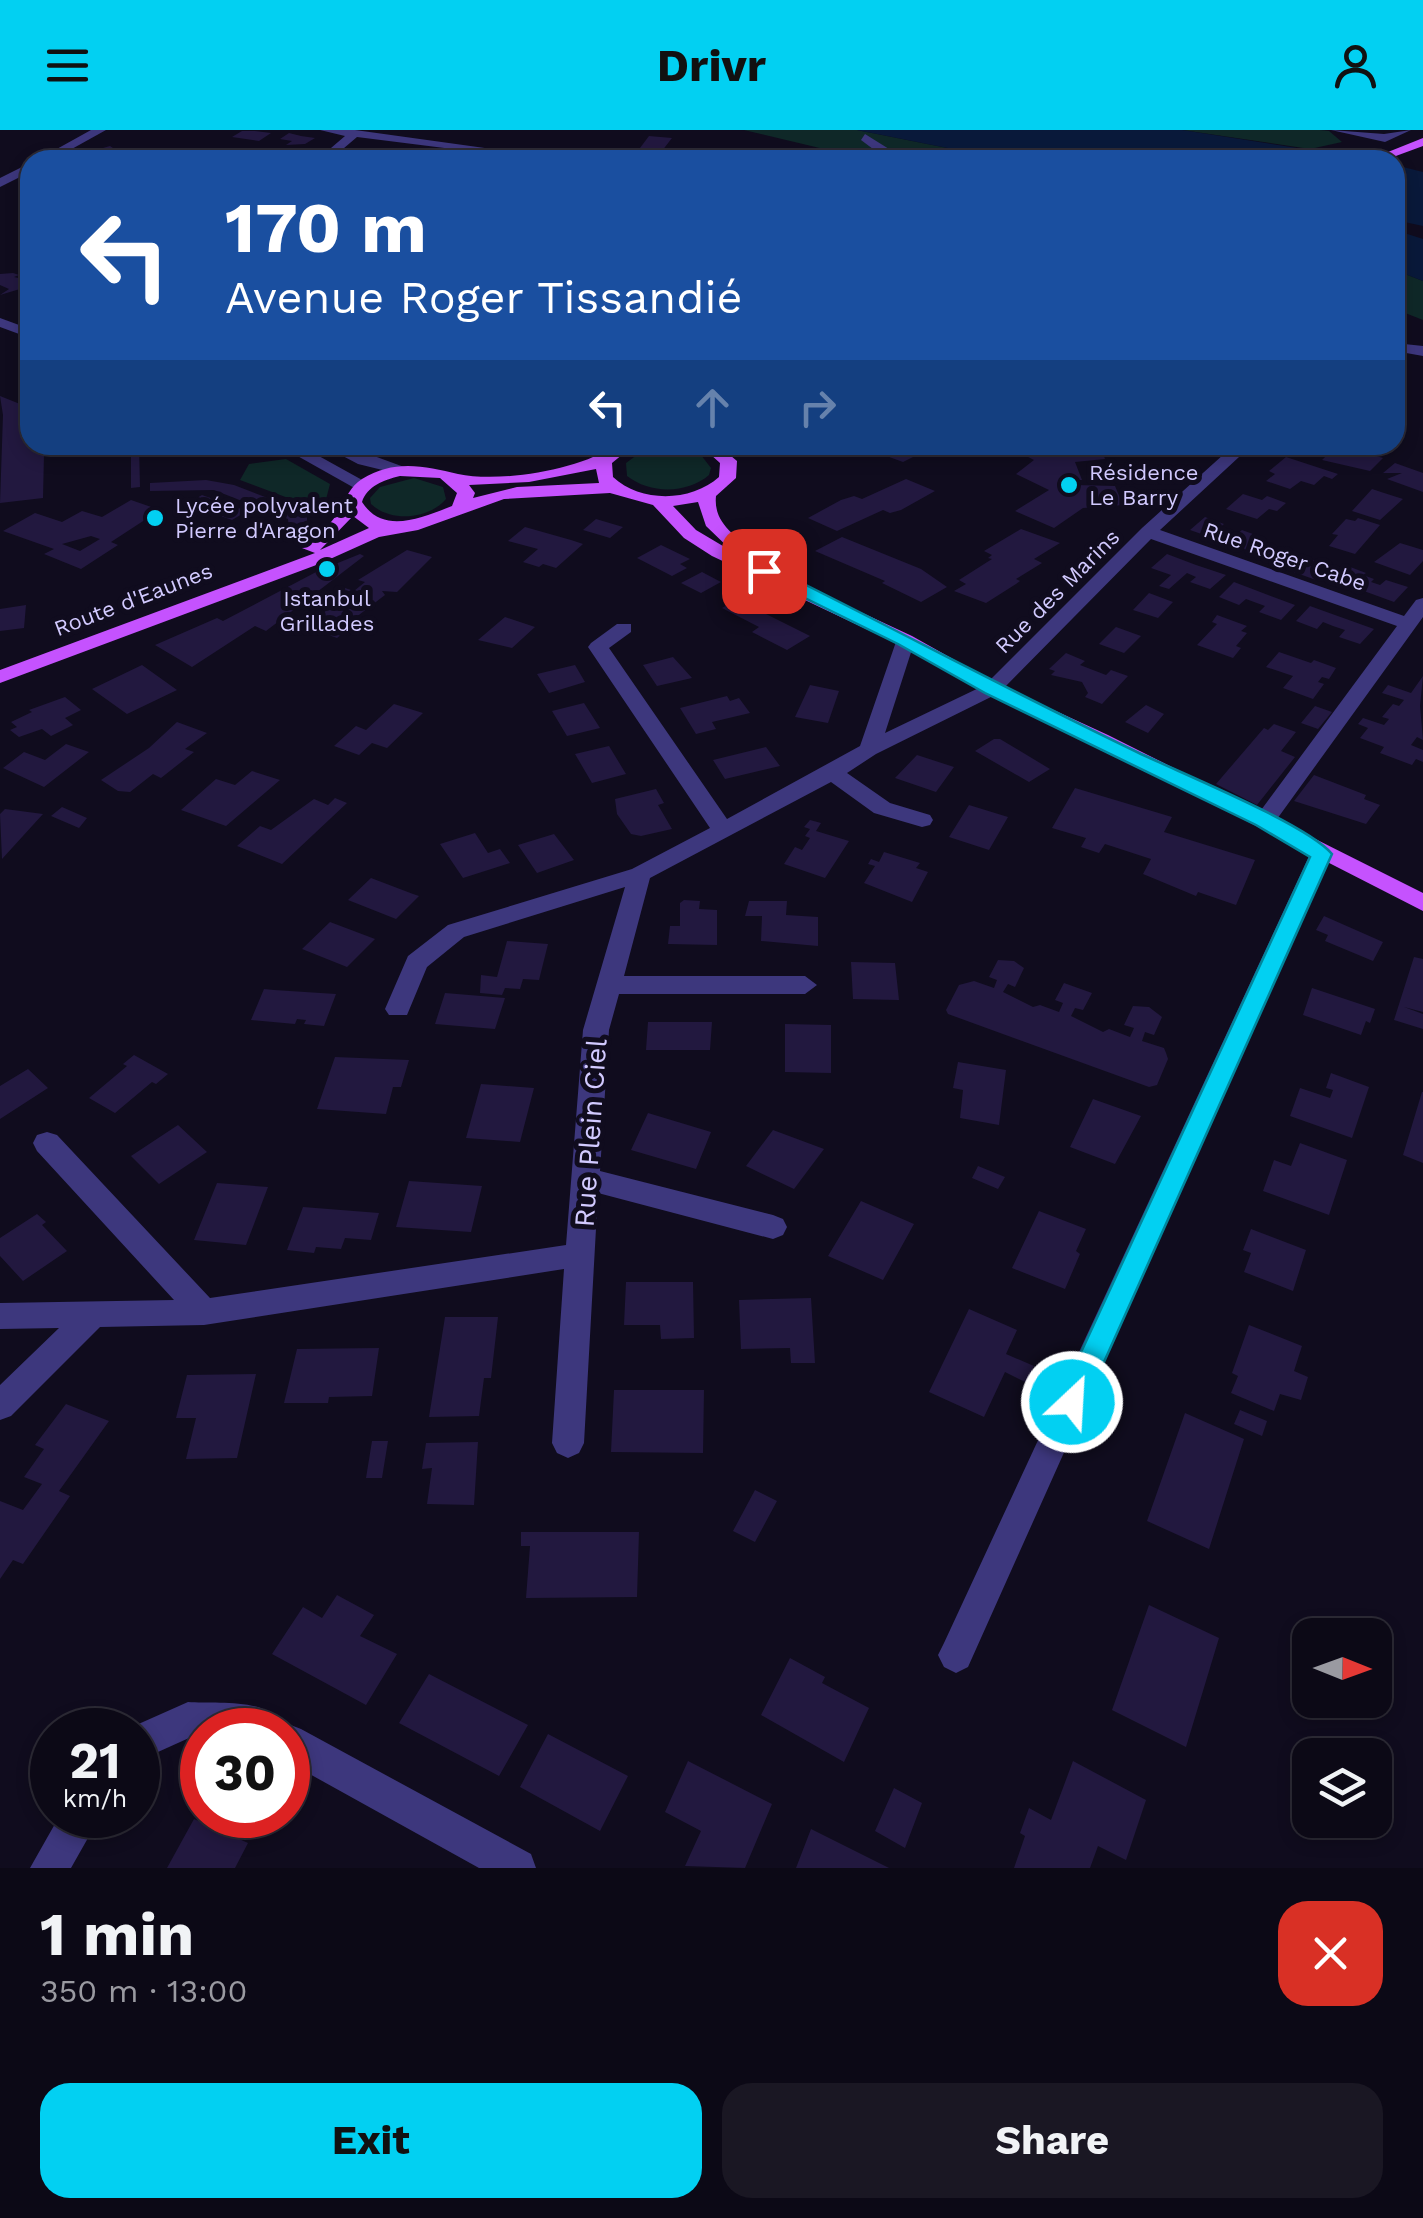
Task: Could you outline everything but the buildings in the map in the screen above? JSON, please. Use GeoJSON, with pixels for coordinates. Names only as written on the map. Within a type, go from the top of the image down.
{"type":"FeatureCollection","features":[{"type":"Feature","properties":{"kind":"main road"},"geometry":{"type":"LineString","coordinates":[[412,526],[361,516],[359,494],[382,476],[408,471],[496,480],[570,471],[612,455]]}},
{"type":"Feature","properties":{"kind":"main road"},"geometry":{"type":"LineString","coordinates":[[604,461],[602,477],[613,488],[629,496],[658,501],[708,493],[730,476],[729,460],[724,455]]}},
{"type":"Feature","properties":{"kind":"main road"},"geometry":{"type":"LineString","coordinates":[[452,478],[466,493],[460,508]]}},
{"type":"Feature","properties":{"kind":"main road"},"geometry":{"type":"LineString","coordinates":[[460,508],[501,494],[613,488]]}},
{"type":"Feature","properties":{"kind":"main road"},"geometry":{"type":"LineString","coordinates":[[708,493],[706,514],[716,528],[764,571]]}},
{"type":"Feature","properties":{"kind":"main road","name":"Route d'Eaunes"},"geometry":{"type":"LineString","coordinates":[[283,568],[332,534],[359,494]]}},
{"type":"Feature","properties":{"kind":"main road"},"geometry":{"type":"LineString","coordinates":[[658,501],[690,534],[905,640],[992,689],[1264,820],[1321,854],[1423,904]]}},
{"type":"Feature","properties":{"kind":"main road","name":"Route d'Eaunes"},"geometry":{"type":"LineString","coordinates":[[0,677],[283,568],[313,560],[375,532],[441,520],[460,508]]}},
{"type":"Feature","properties":{"kind":"street"},"geometry":{"type":"LineString","coordinates":[[62,150],[100,130]]}},
{"type":"Feature","properties":{"kind":"street"},"geometry":{"type":"LineString","coordinates":[[326,130],[493,150]]}},
{"type":"Feature","properties":{"kind":"street"},"geometry":{"type":"LineString","coordinates":[[1337,130],[1386,138],[1405,130]]}},
{"type":"Feature","properties":{"kind":"street"},"geometry":{"type":"LineString","coordinates":[[335,150],[354,134]]}},
{"type":"Feature","properties":{"kind":"street"},"geometry":{"type":"LineString","coordinates":[[865,138],[882,150]]}},
{"type":"Feature","properties":{"kind":"street"},"geometry":{"type":"LineString","coordinates":[[467,150],[471,147]]}},
{"type":"Feature","properties":{"kind":"street"},"geometry":{"type":"LineString","coordinates":[[301,455],[359,494]]}},
{"type":"Feature","properties":{"kind":"street"},"geometry":{"type":"LineString","coordinates":[[353,455],[408,471]]}},
{"type":"Feature","properties":{"kind":"street","name":"Rue des Marins"},"geometry":{"type":"LineString","coordinates":[[992,689],[1148,532],[1233,455]]}},
{"type":"Feature","properties":{"kind":"street","name":"Rue Roger Cabe"},"geometry":{"type":"LineString","coordinates":[[1148,532],[1408,624]]}},
{"type":"Feature","properties":{"kind":"street"},"geometry":{"type":"LineString","coordinates":[[1264,820],[1423,604]]}},
{"type":"Feature","properties":{"kind":"street"},"geometry":{"type":"LineString","coordinates":[[624,628],[598,647],[723,830]]}},
{"type":"Feature","properties":{"kind":"street"},"geometry":{"type":"LineString","coordinates":[[869,749],[905,640]]}},
{"type":"Feature","properties":{"kind":"street"},"geometry":{"type":"LineString","coordinates":[[398,1008],[418,962],[456,931],[640,874],[832,773],[869,749],[992,689]]}},
{"type":"Feature","properties":{"kind":"street"},"geometry":{"type":"LineString","coordinates":[[832,773],[882,808],[922,820]]}},
{"type":"Feature","properties":{"kind":"street"},"geometry":{"type":"LineString","coordinates":[[956,1655],[1321,854]]}},
{"type":"Feature","properties":{"kind":"street","name":"Rue Plein Ciel"},"geometry":{"type":"LineString","coordinates":[[0,1316],[204,1312],[580,1255],[596,1030],[640,874]]}},
{"type":"Feature","properties":{"kind":"street"},"geometry":{"type":"LineString","coordinates":[[610,985],[805,985]]}},
{"type":"Feature","properties":{"kind":"street"},"geometry":{"type":"LineString","coordinates":[[48,1143],[204,1312]]}},
{"type":"Feature","properties":{"kind":"street"},"geometry":{"type":"LineString","coordinates":[[588,1179],[773,1227]]}},
{"type":"Feature","properties":{"kind":"street"},"geometry":{"type":"LineString","coordinates":[[568,1443],[580,1255]]}},
{"type":"Feature","properties":{"kind":"street"},"geometry":{"type":"LineString","coordinates":[[0,1406],[91,1316]]}},
{"type":"Feature","properties":{"kind":"street"},"geometry":{"type":"LineString","coordinates":[[310,1754],[517,1868]]}},
{"type":"Feature","properties":{"kind":"street"},"geometry":{"type":"LineString","coordinates":[[48,1868],[67,1838]]}},
{"type":"Feature","properties":{"kind":"green space"},"geometry":{"type":"Polygon","coordinates":[[[744,130],[857,130],[958,150],[828,150],[744,130]]]}},
{"type":"Feature","properties":{"kind":"green space"},"geometry":{"type":"Polygon","coordinates":[[[1182,130],[1320,130],[1329,131],[1342,142],[1310,149],[1182,130]]]}},
{"type":"Feature","properties":{"kind":"green space"},"geometry":{"type":"Polygon","coordinates":[[[1405,274],[1423,281],[1423,320],[1405,313],[1405,274]]]}},
{"type":"Feature","properties":{"kind":"green space"},"geometry":{"type":"Polygon","coordinates":[[[637,455],[701,455],[711,468],[709,475],[690,486],[657,489],[627,476],[626,463],[637,455]]]}},
{"type":"Feature","properties":{"kind":"green space"},"geometry":{"type":"Polygon","coordinates":[[[286,459],[330,484],[323,511],[240,480],[249,464],[286,459]]]}},
{"type":"Feature","properties":{"kind":"green space"},"geometry":{"type":"Polygon","coordinates":[[[414,478],[443,487],[446,499],[430,511],[410,516],[389,514],[371,504],[370,498],[380,487],[414,478]]]}},
{"type":"Feature","properties":{"kind":"water"},"geometry":{"type":"Polygon","coordinates":[[[857,130],[1182,130],[1310,150],[958,150],[857,130]]]}},
{"type":"Feature","properties":{"kind":"water"},"geometry":{"type":"Polygon","coordinates":[[[1405,168],[1423,172],[1423,226],[1405,222],[1405,168]]]}},
{"type":"Feature","properties":{"kind":"water"},"geometry":{"type":"Polygon","coordinates":[[[1405,233],[1423,239],[1423,281],[1405,274],[1405,233]]]}},
{"type":"Feature","properties":{"kind":"place","name":"Résidence Le Barry"},"geometry":{"type":"Point","coordinates":[1069,485]}},
{"type":"Feature","properties":{"kind":"place","name":"Lycée polyvalent Pierre d'Aragon"},"geometry":{"type":"Point","coordinates":[155,518]}},
{"type":"Feature","properties":{"kind":"place","name":"Istanbul Grillades"},"geometry":{"type":"Point","coordinates":[327,569]}},
{"type":"Feature","properties":{"kind":"route"},"geometry":{"type":"LineString","coordinates":[[764,571],[905,640],[992,689],[1264,820],[1321,854],[1072,1402]]}}]}
